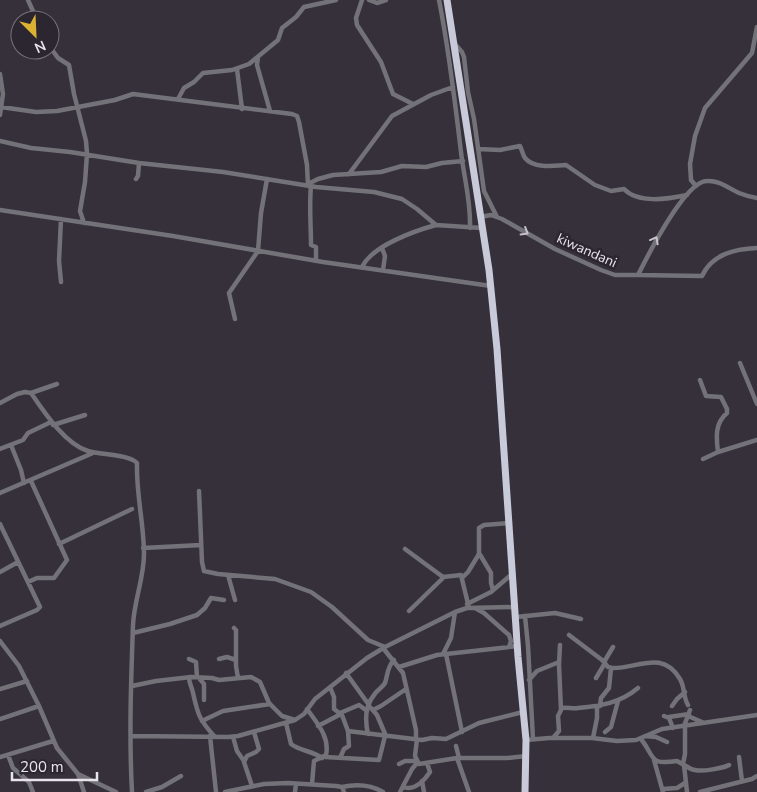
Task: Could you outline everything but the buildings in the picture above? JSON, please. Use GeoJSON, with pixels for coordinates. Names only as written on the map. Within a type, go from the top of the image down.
{"type":"FeatureCollection","features":[{"type":"Feature","properties":{"kind":"highway"},"geometry":{"type":"LineString","coordinates":[[446,0],[491,286],[523,712],[530,740],[526,756],[525,792]]}},
{"type":"Feature","properties":{"kind":"street"},"geometry":{"type":"LineString","coordinates":[[178,99],[184,88],[203,73],[237,69],[248,65],[278,40],[282,28],[301,9],[310,5],[336,0]]}},
{"type":"Feature","properties":{"kind":"street"},"geometry":{"type":"LineString","coordinates":[[362,0],[356,23],[381,62],[393,94],[412,104]]}},
{"type":"Feature","properties":{"kind":"street"},"geometry":{"type":"LineString","coordinates":[[369,0],[376,3],[386,0]]}},
{"type":"Feature","properties":{"kind":"street"},"geometry":{"type":"LineString","coordinates":[[439,0],[470,202],[470,228]]}},
{"type":"Feature","properties":{"kind":"street"},"geometry":{"type":"LineString","coordinates":[[696,186],[691,180],[690,164],[695,136],[705,108],[752,53],[757,27]]}},
{"type":"Feature","properties":{"kind":"street"},"geometry":{"type":"LineString","coordinates":[[453,42],[462,52],[484,191],[497,217]]}},
{"type":"Feature","properties":{"kind":"street"},"geometry":{"type":"LineString","coordinates":[[258,57],[257,64],[270,112]]}},
{"type":"Feature","properties":{"kind":"street"},"geometry":{"type":"LineString","coordinates":[[60,59],[69,65],[86,142],[85,182],[80,211],[84,222]]}},
{"type":"Feature","properties":{"kind":"street"},"geometry":{"type":"LineString","coordinates":[[237,69],[242,109]]}},
{"type":"Feature","properties":{"kind":"street"},"geometry":{"type":"LineString","coordinates":[[0,74],[3,94],[0,115]]}},
{"type":"Feature","properties":{"kind":"street"},"geometry":{"type":"LineString","coordinates":[[349,174],[388,119],[412,104],[453,86]]}},
{"type":"Feature","properties":{"kind":"street"},"geometry":{"type":"LineString","coordinates":[[2,107],[43,113],[77,108],[133,94],[294,115],[298,119],[305,153],[309,185],[311,245],[316,247],[316,260]]}},
{"type":"Feature","properties":{"kind":"street"},"geometry":{"type":"LineString","coordinates":[[0,141],[31,148],[87,154],[139,163],[368,191],[402,199],[436,225]]}},
{"type":"Feature","properties":{"kind":"street"},"geometry":{"type":"LineString","coordinates":[[478,149],[500,150],[520,146],[525,158],[530,162],[546,166],[566,164],[595,186],[611,191],[624,188],[628,193],[644,198],[688,195]]}},
{"type":"Feature","properties":{"kind":"street"},"geometry":{"type":"LineString","coordinates":[[309,185],[328,176],[381,172],[402,166],[426,167],[442,163],[463,162]]}},
{"type":"Feature","properties":{"kind":"street"},"geometry":{"type":"LineString","coordinates":[[136,179],[139,163]]}},
{"type":"Feature","properties":{"kind":"street"},"geometry":{"type":"LineString","coordinates":[[235,319],[230,293],[258,251],[261,213],[267,179]]}},
{"type":"Feature","properties":{"kind":"street"},"geometry":{"type":"LineString","coordinates":[[638,276],[663,227],[688,195],[701,182],[720,183],[740,193],[757,198]]}},
{"type":"Feature","properties":{"kind":"street"},"geometry":{"type":"LineString","coordinates":[[0,210],[491,286]]}},
{"type":"Feature","properties":{"kind":"street","name":"kiwandani"},"geometry":{"type":"LineString","coordinates":[[480,217],[491,215],[497,217],[563,253],[615,275],[702,276],[705,268],[724,254],[736,250],[757,248]]}},
{"type":"Feature","properties":{"kind":"street"},"geometry":{"type":"LineString","coordinates":[[61,219],[59,262],[61,282]]}},
{"type":"Feature","properties":{"kind":"street"},"geometry":{"type":"LineString","coordinates":[[362,267],[370,254],[419,230],[436,225],[482,228]]}},
{"type":"Feature","properties":{"kind":"street"},"geometry":{"type":"LineString","coordinates":[[382,248],[385,256],[383,270]]}},
{"type":"Feature","properties":{"kind":"street"},"geometry":{"type":"LineString","coordinates":[[740,362],[757,404]]}},
{"type":"Feature","properties":{"kind":"street"},"geometry":{"type":"LineString","coordinates":[[700,380],[706,396],[721,397],[727,409],[720,418],[716,432],[718,452]]}},
{"type":"Feature","properties":{"kind":"street"},"geometry":{"type":"LineString","coordinates":[[0,403],[17,394],[31,393],[57,384]]}},
{"type":"Feature","properties":{"kind":"street"},"geometry":{"type":"LineString","coordinates":[[31,393],[52,424],[79,447],[94,452],[129,458],[137,464],[144,548],[143,571],[133,623],[131,656],[132,792]]}},
{"type":"Feature","properties":{"kind":"street"},"geometry":{"type":"LineString","coordinates":[[0,449],[23,440],[28,433],[85,415]]}},
{"type":"Feature","properties":{"kind":"street"},"geometry":{"type":"LineString","coordinates":[[702,459],[757,440]]}},
{"type":"Feature","properties":{"kind":"street"},"geometry":{"type":"LineString","coordinates":[[11,445],[24,483]]}},
{"type":"Feature","properties":{"kind":"street"},"geometry":{"type":"LineString","coordinates":[[0,493],[94,452]]}},
{"type":"Feature","properties":{"kind":"street"},"geometry":{"type":"LineString","coordinates":[[28,582],[37,578],[54,578],[67,560],[31,481]]}},
{"type":"Feature","properties":{"kind":"street"},"geometry":{"type":"LineString","coordinates":[[199,491],[204,571],[210,574],[276,579],[311,592],[332,606],[368,640],[384,648],[403,673],[416,730],[415,756],[417,762]]}},
{"type":"Feature","properties":{"kind":"street"},"geometry":{"type":"LineString","coordinates":[[59,544],[132,509]]}},
{"type":"Feature","properties":{"kind":"street"},"geometry":{"type":"LineString","coordinates":[[462,578],[472,566],[479,553],[479,528],[484,525],[510,523]]}},
{"type":"Feature","properties":{"kind":"street"},"geometry":{"type":"LineString","coordinates":[[0,524],[40,605],[39,609],[0,626]]}},
{"type":"Feature","properties":{"kind":"street"},"geometry":{"type":"LineString","coordinates":[[144,548],[201,545]]}},
{"type":"Feature","properties":{"kind":"street"},"geometry":{"type":"LineString","coordinates":[[405,549],[444,577]]}},
{"type":"Feature","properties":{"kind":"street"},"geometry":{"type":"LineString","coordinates":[[479,553],[491,573],[493,590]]}},
{"type":"Feature","properties":{"kind":"street"},"geometry":{"type":"LineString","coordinates":[[0,572],[18,562]]}},
{"type":"Feature","properties":{"kind":"street"},"geometry":{"type":"LineString","coordinates":[[131,736],[233,737],[296,720],[300,718],[316,699],[346,673],[384,648],[468,606],[493,590],[512,574]]}},
{"type":"Feature","properties":{"kind":"street"},"geometry":{"type":"LineString","coordinates":[[228,575],[235,600]]}},
{"type":"Feature","properties":{"kind":"street"},"geometry":{"type":"LineString","coordinates":[[410,611],[444,577],[459,575],[462,578],[468,606]]}},
{"type":"Feature","properties":{"kind":"street"},"geometry":{"type":"LineString","coordinates":[[133,633],[170,624],[197,614],[205,608],[211,598],[224,600]]}},
{"type":"Feature","properties":{"kind":"street"},"geometry":{"type":"LineString","coordinates":[[468,606],[484,613],[509,635],[511,641],[509,647]]}},
{"type":"Feature","properties":{"kind":"street"},"geometry":{"type":"LineString","coordinates":[[474,608],[515,607]]}},
{"type":"Feature","properties":{"kind":"street"},"geometry":{"type":"LineString","coordinates":[[455,612],[451,638],[444,654],[462,732]]}},
{"type":"Feature","properties":{"kind":"street"},"geometry":{"type":"LineString","coordinates":[[516,617],[555,613],[582,618]]}},
{"type":"Feature","properties":{"kind":"street"},"geometry":{"type":"LineString","coordinates":[[525,616],[528,646],[530,740],[593,738],[617,741],[656,737],[667,742]]}},
{"type":"Feature","properties":{"kind":"street"},"geometry":{"type":"LineString","coordinates":[[234,628],[236,630],[238,678]]}},
{"type":"Feature","properties":{"kind":"street"},"geometry":{"type":"LineString","coordinates":[[570,635],[611,668],[651,662],[661,663],[677,674],[685,692],[689,711],[703,723]]}},
{"type":"Feature","properties":{"kind":"street"},"geometry":{"type":"LineString","coordinates":[[0,641],[19,666],[57,748],[78,774],[84,792]]}},
{"type":"Feature","properties":{"kind":"street"},"geometry":{"type":"LineString","coordinates":[[553,738],[559,731],[558,716],[561,710],[560,644]]}},
{"type":"Feature","properties":{"kind":"street"},"geometry":{"type":"LineString","coordinates":[[399,667],[444,654],[518,646]]}},
{"type":"Feature","properties":{"kind":"street"},"geometry":{"type":"LineString","coordinates":[[596,678],[614,647]]}},
{"type":"Feature","properties":{"kind":"street"},"geometry":{"type":"LineString","coordinates":[[218,658],[225,657],[236,660]]}},
{"type":"Feature","properties":{"kind":"street"},"geometry":{"type":"LineString","coordinates":[[189,659],[196,662],[198,678],[204,684],[204,700]]}},
{"type":"Feature","properties":{"kind":"street"},"geometry":{"type":"LineString","coordinates":[[368,734],[366,719],[369,708],[374,694],[384,684],[389,666],[394,660]]}},
{"type":"Feature","properties":{"kind":"street"},"geometry":{"type":"LineString","coordinates":[[529,680],[537,671],[559,662]]}},
{"type":"Feature","properties":{"kind":"street"},"geometry":{"type":"LineString","coordinates":[[593,738],[599,706],[609,685],[611,668]]}},
{"type":"Feature","properties":{"kind":"street"},"geometry":{"type":"LineString","coordinates":[[286,723],[290,744],[296,748],[323,757],[379,760],[385,736],[377,715],[369,708],[346,673]]}},
{"type":"Feature","properties":{"kind":"street"},"geometry":{"type":"LineString","coordinates":[[132,686],[189,677],[219,680],[251,676],[257,680],[270,704],[282,716],[296,720]]}},
{"type":"Feature","properties":{"kind":"street"},"geometry":{"type":"LineString","coordinates":[[189,677],[195,708],[213,736],[216,792]]}},
{"type":"Feature","properties":{"kind":"street"},"geometry":{"type":"LineString","coordinates":[[0,689],[27,681]]}},
{"type":"Feature","properties":{"kind":"street"},"geometry":{"type":"LineString","coordinates":[[330,687],[334,697],[334,709],[341,714],[348,732],[349,746],[344,749],[340,758]]}},
{"type":"Feature","properties":{"kind":"street"},"geometry":{"type":"LineString","coordinates":[[561,710],[566,707],[599,706],[618,701],[638,688]]}},
{"type":"Feature","properties":{"kind":"street"},"geometry":{"type":"LineString","coordinates":[[318,726],[359,705],[369,708],[382,706],[406,689]]}},
{"type":"Feature","properties":{"kind":"street"},"geometry":{"type":"LineString","coordinates":[[672,706],[685,692]]}},
{"type":"Feature","properties":{"kind":"street"},"geometry":{"type":"LineString","coordinates":[[605,732],[613,723],[618,701]]}},
{"type":"Feature","properties":{"kind":"street"},"geometry":{"type":"LineString","coordinates":[[202,721],[223,711],[270,704]]}},
{"type":"Feature","properties":{"kind":"street"},"geometry":{"type":"LineString","coordinates":[[0,719],[39,706]]}},
{"type":"Feature","properties":{"kind":"street"},"geometry":{"type":"LineString","coordinates":[[307,709],[326,738],[327,748],[323,757],[314,761],[312,784]]}},
{"type":"Feature","properties":{"kind":"street"},"geometry":{"type":"LineString","coordinates":[[673,728],[666,716],[689,711]]}},
{"type":"Feature","properties":{"kind":"street"},"geometry":{"type":"LineString","coordinates":[[687,792],[683,765],[685,726],[689,711]]}},
{"type":"Feature","properties":{"kind":"street"},"geometry":{"type":"LineString","coordinates":[[348,732],[417,739],[446,739],[479,723],[523,712]]}},
{"type":"Feature","properties":{"kind":"street"},"geometry":{"type":"LineString","coordinates":[[643,737],[655,731],[757,715]]}},
{"type":"Feature","properties":{"kind":"street"},"geometry":{"type":"LineString","coordinates":[[244,761],[247,756],[259,749],[254,732]]}},
{"type":"Feature","properties":{"kind":"street"},"geometry":{"type":"LineString","coordinates":[[233,737],[237,751],[244,761],[252,786]]}},
{"type":"Feature","properties":{"kind":"street"},"geometry":{"type":"LineString","coordinates":[[643,737],[654,759],[663,790],[675,790],[685,783]]}},
{"type":"Feature","properties":{"kind":"street"},"geometry":{"type":"LineString","coordinates":[[0,757],[54,740]]}},
{"type":"Feature","properties":{"kind":"street"},"geometry":{"type":"LineString","coordinates":[[456,746],[469,792]]}},
{"type":"Feature","properties":{"kind":"street"},"geometry":{"type":"LineString","coordinates":[[8,755],[12,768],[29,782],[33,792]]}},
{"type":"Feature","properties":{"kind":"street"},"geometry":{"type":"LineString","coordinates":[[400,764],[405,761],[427,763],[458,758],[526,756]]}},
{"type":"Feature","properties":{"kind":"street"},"geometry":{"type":"LineString","coordinates":[[739,757],[742,781]]}},
{"type":"Feature","properties":{"kind":"street"},"geometry":{"type":"LineString","coordinates":[[654,759],[664,764],[677,761],[693,770],[699,771],[724,768],[729,765]]}},
{"type":"Feature","properties":{"kind":"street"},"geometry":{"type":"LineString","coordinates":[[400,792],[417,762]]}},
{"type":"Feature","properties":{"kind":"street"},"geometry":{"type":"LineString","coordinates":[[403,787],[413,787],[422,781],[430,772],[427,763]]}},
{"type":"Feature","properties":{"kind":"street"},"geometry":{"type":"LineString","coordinates":[[78,774],[116,792]]}},
{"type":"Feature","properties":{"kind":"street"},"geometry":{"type":"LineString","coordinates":[[146,792],[181,776]]}},
{"type":"Feature","properties":{"kind":"street"},"geometry":{"type":"LineString","coordinates":[[700,792],[723,789],[757,776]]}},
{"type":"Feature","properties":{"kind":"street"},"geometry":{"type":"LineString","coordinates":[[422,781],[424,792]]}},
{"type":"Feature","properties":{"kind":"street"},"geometry":{"type":"LineString","coordinates":[[295,792],[296,784]]}},
{"type":"Feature","properties":{"kind":"street"},"geometry":{"type":"LineString","coordinates":[[225,792],[252,786],[296,784],[312,784],[343,790],[362,786],[377,788],[384,792]]}}]}
